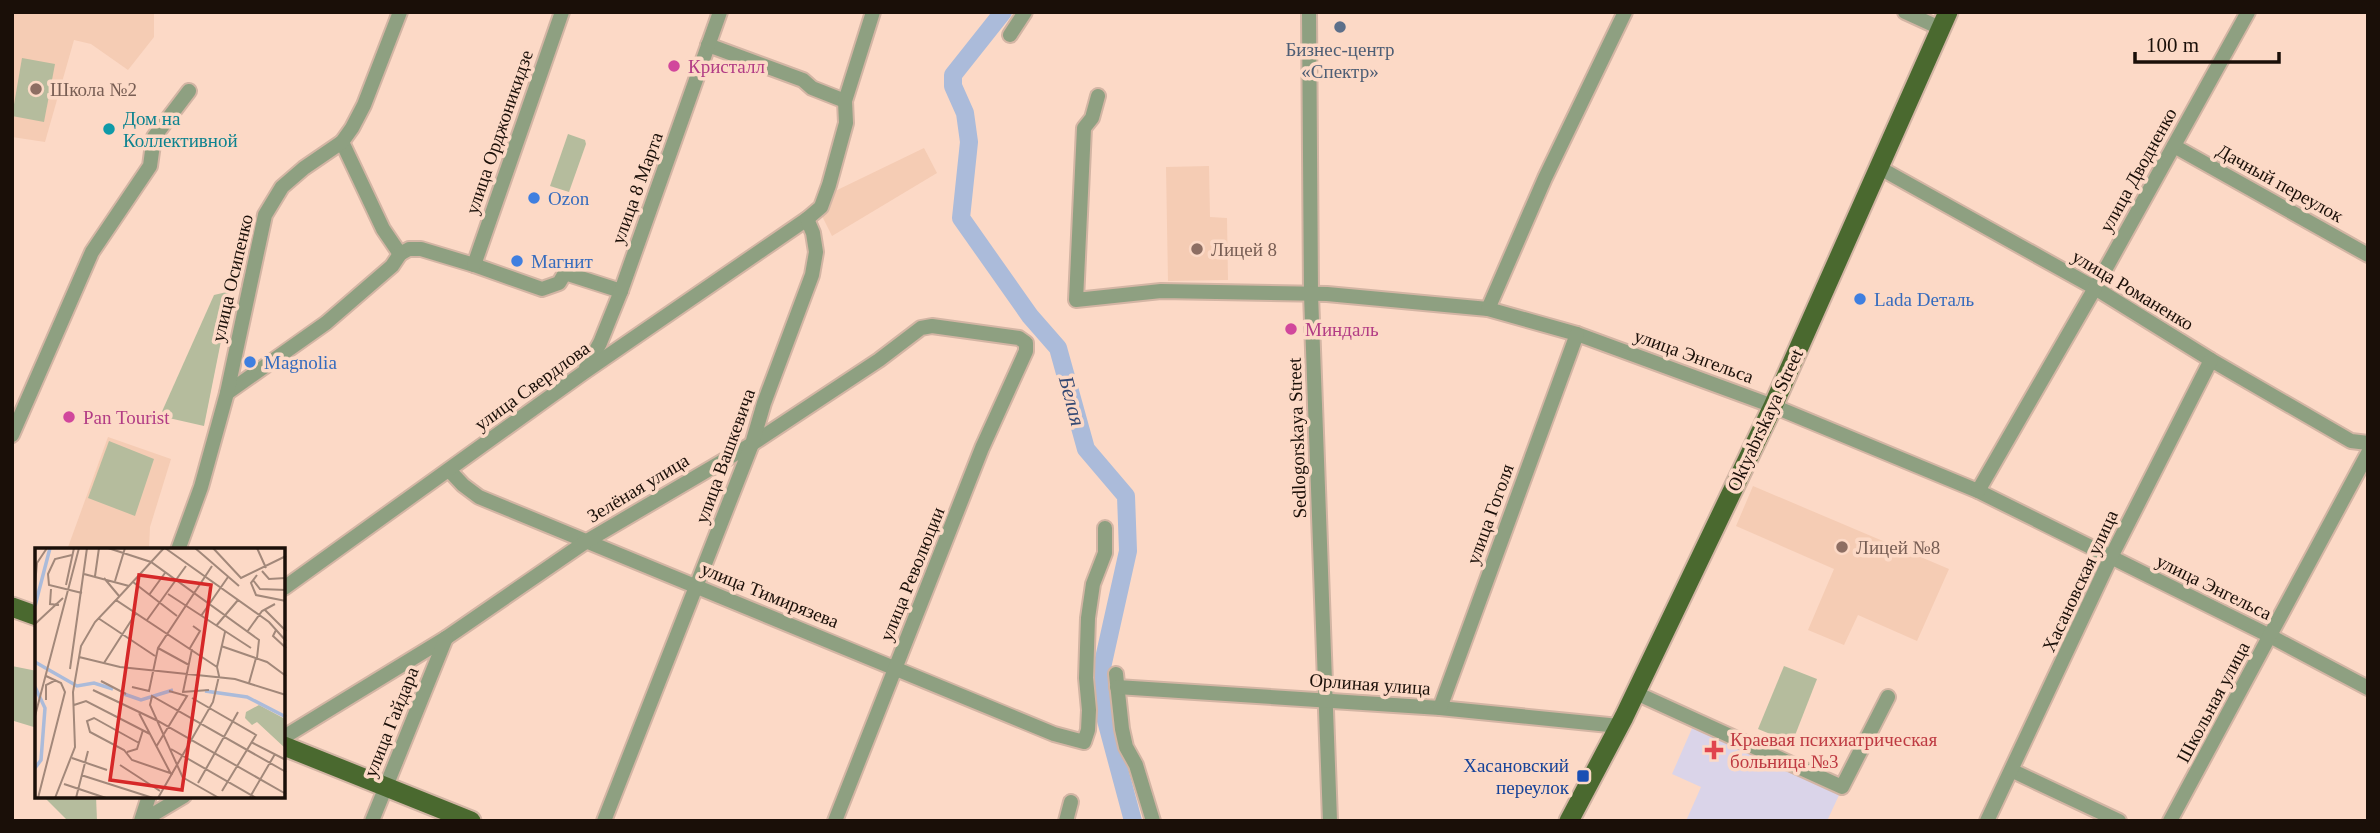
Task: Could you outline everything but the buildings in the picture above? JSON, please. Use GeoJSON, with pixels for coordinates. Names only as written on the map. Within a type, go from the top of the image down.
{"type":"FeatureCollection","features":[{"type":"Feature","properties":{"kind":"main road","name":"Oktyabrskaya Street"},"geometry":{"type":"LineString","coordinates":[[1569,821],[1636,692],[1773,406],[1944,20]]}},
{"type":"Feature","properties":{"kind":"main road"},"geometry":{"type":"LineString","coordinates":[[12,607],[35,615]]}},
{"type":"Feature","properties":{"kind":"main road"},"geometry":{"type":"LineString","coordinates":[[285,746],[471,821]]}},
{"type":"Feature","properties":{"kind":"street","name":"улица Осипенко"},"geometry":{"type":"LineString","coordinates":[[179,548],[201,486],[227,393],[265,215],[282,187],[342,142],[364,104],[400,12]]}},
{"type":"Feature","properties":{"kind":"street","name":"улица Орджоникидзе"},"geometry":{"type":"LineString","coordinates":[[474,265],[562,12]]}},
{"type":"Feature","properties":{"kind":"street","name":"улица 8 Марта"},"geometry":{"type":"LineString","coordinates":[[583,373],[604,333],[621,291],[720,12]]}},
{"type":"Feature","properties":{"kind":"street","name":"улица Свердлова"},"geometry":{"type":"LineString","coordinates":[[285,587],[583,373],[821,207],[846,123],[845,102],[873,12]]}},
{"type":"Feature","properties":{"kind":"street"},"geometry":{"type":"LineString","coordinates":[[1010,35],[1025,12]]}},
{"type":"Feature","properties":{"kind":"street","name":"Sedlogorskaya Street"},"geometry":{"type":"LineString","coordinates":[[1310,12],[1311,294],[1330,821]]}},
{"type":"Feature","properties":{"kind":"street"},"geometry":{"type":"LineString","coordinates":[[1488,309],[1545,178],[1625,12]]}},
{"type":"Feature","properties":{"kind":"street"},"geometry":{"type":"LineString","coordinates":[[1905,12],[1944,20]]}},
{"type":"Feature","properties":{"kind":"street","name":"улица Дводненко"},"geometry":{"type":"LineString","coordinates":[[1978,491],[2095,288],[2248,12]]}},
{"type":"Feature","properties":{"kind":"street"},"geometry":{"type":"LineString","coordinates":[[708,45],[803,80],[811,88],[845,102]]}},
{"type":"Feature","properties":{"kind":"street"},"geometry":{"type":"LineString","coordinates":[[12,435],[92,252],[150,166],[154,137],[189,91]]}},
{"type":"Feature","properties":{"kind":"street","name":"улица Энгельса"},"geometry":{"type":"LineString","coordinates":[[1098,96],[1091,118],[1084,128],[1076,300],[1161,291],[1311,294],[1488,309],[1577,334],[1773,406],[1978,491],[2270,636],[2368,688]]}},
{"type":"Feature","properties":{"kind":"street"},"geometry":{"type":"LineString","coordinates":[[342,142],[383,229],[400,254]]}},
{"type":"Feature","properties":{"kind":"street","name":"Дачный переулок"},"geometry":{"type":"LineString","coordinates":[[2174,146],[2368,255]]}},
{"type":"Feature","properties":{"kind":"street","name":"улица Романенко"},"geometry":{"type":"LineString","coordinates":[[1878,167],[2095,288],[2211,360],[2351,441],[2368,443]]}},
{"type":"Feature","properties":{"kind":"street","name":"улица Вашкевича"},"geometry":{"type":"LineString","coordinates":[[604,821],[752,444],[764,402],[812,275],[816,252],[813,233],[807,219]]}},
{"type":"Feature","properties":{"kind":"street"},"geometry":{"type":"LineString","coordinates":[[227,393],[326,323],[392,266],[400,254],[409,249],[421,249],[474,265],[538,289],[551,288],[559,283],[565,273],[621,291]]}},
{"type":"Feature","properties":{"kind":"street","name":"Зелёная улица"},"geometry":{"type":"LineString","coordinates":[[285,736],[446,638],[587,541],[752,444],[879,360],[921,328],[933,326],[1019,338],[1026,343]]}},
{"type":"Feature","properties":{"kind":"street","name":"улица Гоголя"},"geometry":{"type":"LineString","coordinates":[[1440,708],[1577,334]]}},
{"type":"Feature","properties":{"kind":"street","name":"улица Революции"},"geometry":{"type":"LineString","coordinates":[[835,821],[982,448],[1026,351],[1026,343]]}},
{"type":"Feature","properties":{"kind":"street","name":"Хасановская улица"},"geometry":{"type":"LineString","coordinates":[[1987,821],[2110,557],[2211,360]]}},
{"type":"Feature","properties":{"kind":"street","name":"Школьная улица"},"geometry":{"type":"LineString","coordinates":[[2170,821],[2368,453]]}},
{"type":"Feature","properties":{"kind":"street","name":"улица Тимирязева"},"geometry":{"type":"LineString","coordinates":[[449,470],[479,497],[1054,734],[1084,743],[1089,710],[1086,678],[1087,618],[1093,584],[1105,553],[1105,528]]}},
{"type":"Feature","properties":{"kind":"street","name":"улица Гайдара"},"geometry":{"type":"LineString","coordinates":[[372,821],[446,638]]}},
{"type":"Feature","properties":{"kind":"street","name":"Орлиная улица"},"geometry":{"type":"LineString","coordinates":[[1153,821],[1136,765],[1126,747],[1116,681],[1619,726]]}},
{"type":"Feature","properties":{"kind":"street"},"geometry":{"type":"LineString","coordinates":[[1636,692],[1842,787],[1888,697]]}},
{"type":"Feature","properties":{"kind":"street"},"geometry":{"type":"LineString","coordinates":[[2012,771],[2119,821]]}},
{"type":"Feature","properties":{"kind":"street"},"geometry":{"type":"LineString","coordinates":[[141,821],[148,798]]}},
{"type":"Feature","properties":{"kind":"street"},"geometry":{"type":"LineString","coordinates":[[141,821],[181,798]]}},
{"type":"Feature","properties":{"kind":"street"},"geometry":{"type":"LineString","coordinates":[[1066,821],[1071,802]]}},
{"type":"Feature","properties":{"kind":"shaded area"},"geometry":{"type":"Polygon","coordinates":[[[12,12],[154,12],[154,37],[128,70],[91,44],[74,40],[45,142],[12,137],[12,12]]]}},
{"type":"Feature","properties":{"kind":"shaded area"},"geometry":{"type":"Polygon","coordinates":[[[924,148],[937,173],[832,236],[821,214],[829,210],[831,193],[924,148]]]}},
{"type":"Feature","properties":{"kind":"shaded area","name":"Лицей 8"},"geometry":{"type":"Polygon","coordinates":[[[1209,166],[1210,217],[1227,218],[1228,280],[1168,281],[1166,167],[1209,166]]]}},
{"type":"Feature","properties":{"kind":"shaded area"},"geometry":{"type":"Polygon","coordinates":[[[108,437],[171,459],[150,527],[149,548],[68,548],[108,437]]]}},
{"type":"Feature","properties":{"kind":"shaded area","name":"Лицей №8"},"geometry":{"type":"Polygon","coordinates":[[[1753,486],[1949,569],[1917,641],[1858,615],[1844,645],[1808,630],[1834,569],[1736,526],[1753,486]]]}},
{"type":"Feature","properties":{"kind":"shaded area","name":"Краевая психиатрическая больница №3"},"geometry":{"type":"Polygon","coordinates":[[[1693,726],[1840,793],[1827,821],[1686,821],[1701,787],[1672,774],[1693,726]]]}},
{"type":"Feature","properties":{"kind":"green space"},"geometry":{"type":"Polygon","coordinates":[[[22,58],[55,64],[44,122],[12,116],[22,58]]]}},
{"type":"Feature","properties":{"kind":"green space"},"geometry":{"type":"Polygon","coordinates":[[[568,134],[585,140],[586,144],[569,192],[550,186],[568,134]]]}},
{"type":"Feature","properties":{"kind":"green space"},"geometry":{"type":"Polygon","coordinates":[[[231,291],[204,426],[160,416],[214,295],[231,291]]]}},
{"type":"Feature","properties":{"kind":"green space"},"geometry":{"type":"Polygon","coordinates":[[[109,441],[154,459],[135,516],[88,498],[109,441]]]}},
{"type":"Feature","properties":{"kind":"green space"},"geometry":{"type":"Polygon","coordinates":[[[12,666],[35,671],[35,727],[14,721],[12,723],[12,666]]]}},
{"type":"Feature","properties":{"kind":"green space"},"geometry":{"type":"Polygon","coordinates":[[[1784,666],[1817,679],[1792,743],[1758,729],[1784,666]]]}},
{"type":"Feature","properties":{"kind":"green space"},"geometry":{"type":"Polygon","coordinates":[[[45,798],[96,798],[97,821],[68,821],[45,798]]]}},
{"type":"Feature","properties":{"kind":"waterway","name":"Белая"},"geometry":{"type":"LineString","coordinates":[[1003,12],[953,75],[953,86],[965,113],[969,142],[961,218],[1030,316],[1058,348],[1086,449],[1126,496],[1128,551],[1101,672],[1101,692],[1104,713],[1133,821]]}},
{"type":"Feature","properties":{"kind":"place","name":"Бизнес-центр «Спектр»"},"geometry":{"type":"Point","coordinates":[1340,27]}},
{"type":"Feature","properties":{"kind":"place","name":"Кристалл"},"geometry":{"type":"Point","coordinates":[674,66]}},
{"type":"Feature","properties":{"kind":"place","name":"Школа №2"},"geometry":{"type":"Point","coordinates":[36,89]}},
{"type":"Feature","properties":{"kind":"place","name":"Дом на Коллективной"},"geometry":{"type":"Point","coordinates":[109,129]}},
{"type":"Feature","properties":{"kind":"place","name":"Ozon"},"geometry":{"type":"Point","coordinates":[534,198]}},
{"type":"Feature","properties":{"kind":"place","name":"Лицей 8"},"geometry":{"type":"Point","coordinates":[1197,249]}},
{"type":"Feature","properties":{"kind":"place","name":"Магнит"},"geometry":{"type":"Point","coordinates":[517,261]}},
{"type":"Feature","properties":{"kind":"place","name":"Lada Dеталь"},"geometry":{"type":"Point","coordinates":[1860,299]}},
{"type":"Feature","properties":{"kind":"place","name":"Миндаль"},"geometry":{"type":"Point","coordinates":[1291,329]}},
{"type":"Feature","properties":{"kind":"place","name":"Magnolia"},"geometry":{"type":"Point","coordinates":[250,362]}},
{"type":"Feature","properties":{"kind":"place","name":"Pan Tourist"},"geometry":{"type":"Point","coordinates":[69,417]}},
{"type":"Feature","properties":{"kind":"place","name":"Лицей №8"},"geometry":{"type":"Point","coordinates":[1842,547]}},
{"type":"Feature","properties":{"kind":"place","name":"Краевая психиатрическая больница №3"},"geometry":{"type":"Point","coordinates":[1714,750]}},
{"type":"Feature","properties":{"kind":"place","name":"Хасановский переулок"},"geometry":{"type":"Point","coordinates":[1583,776]}}]}
